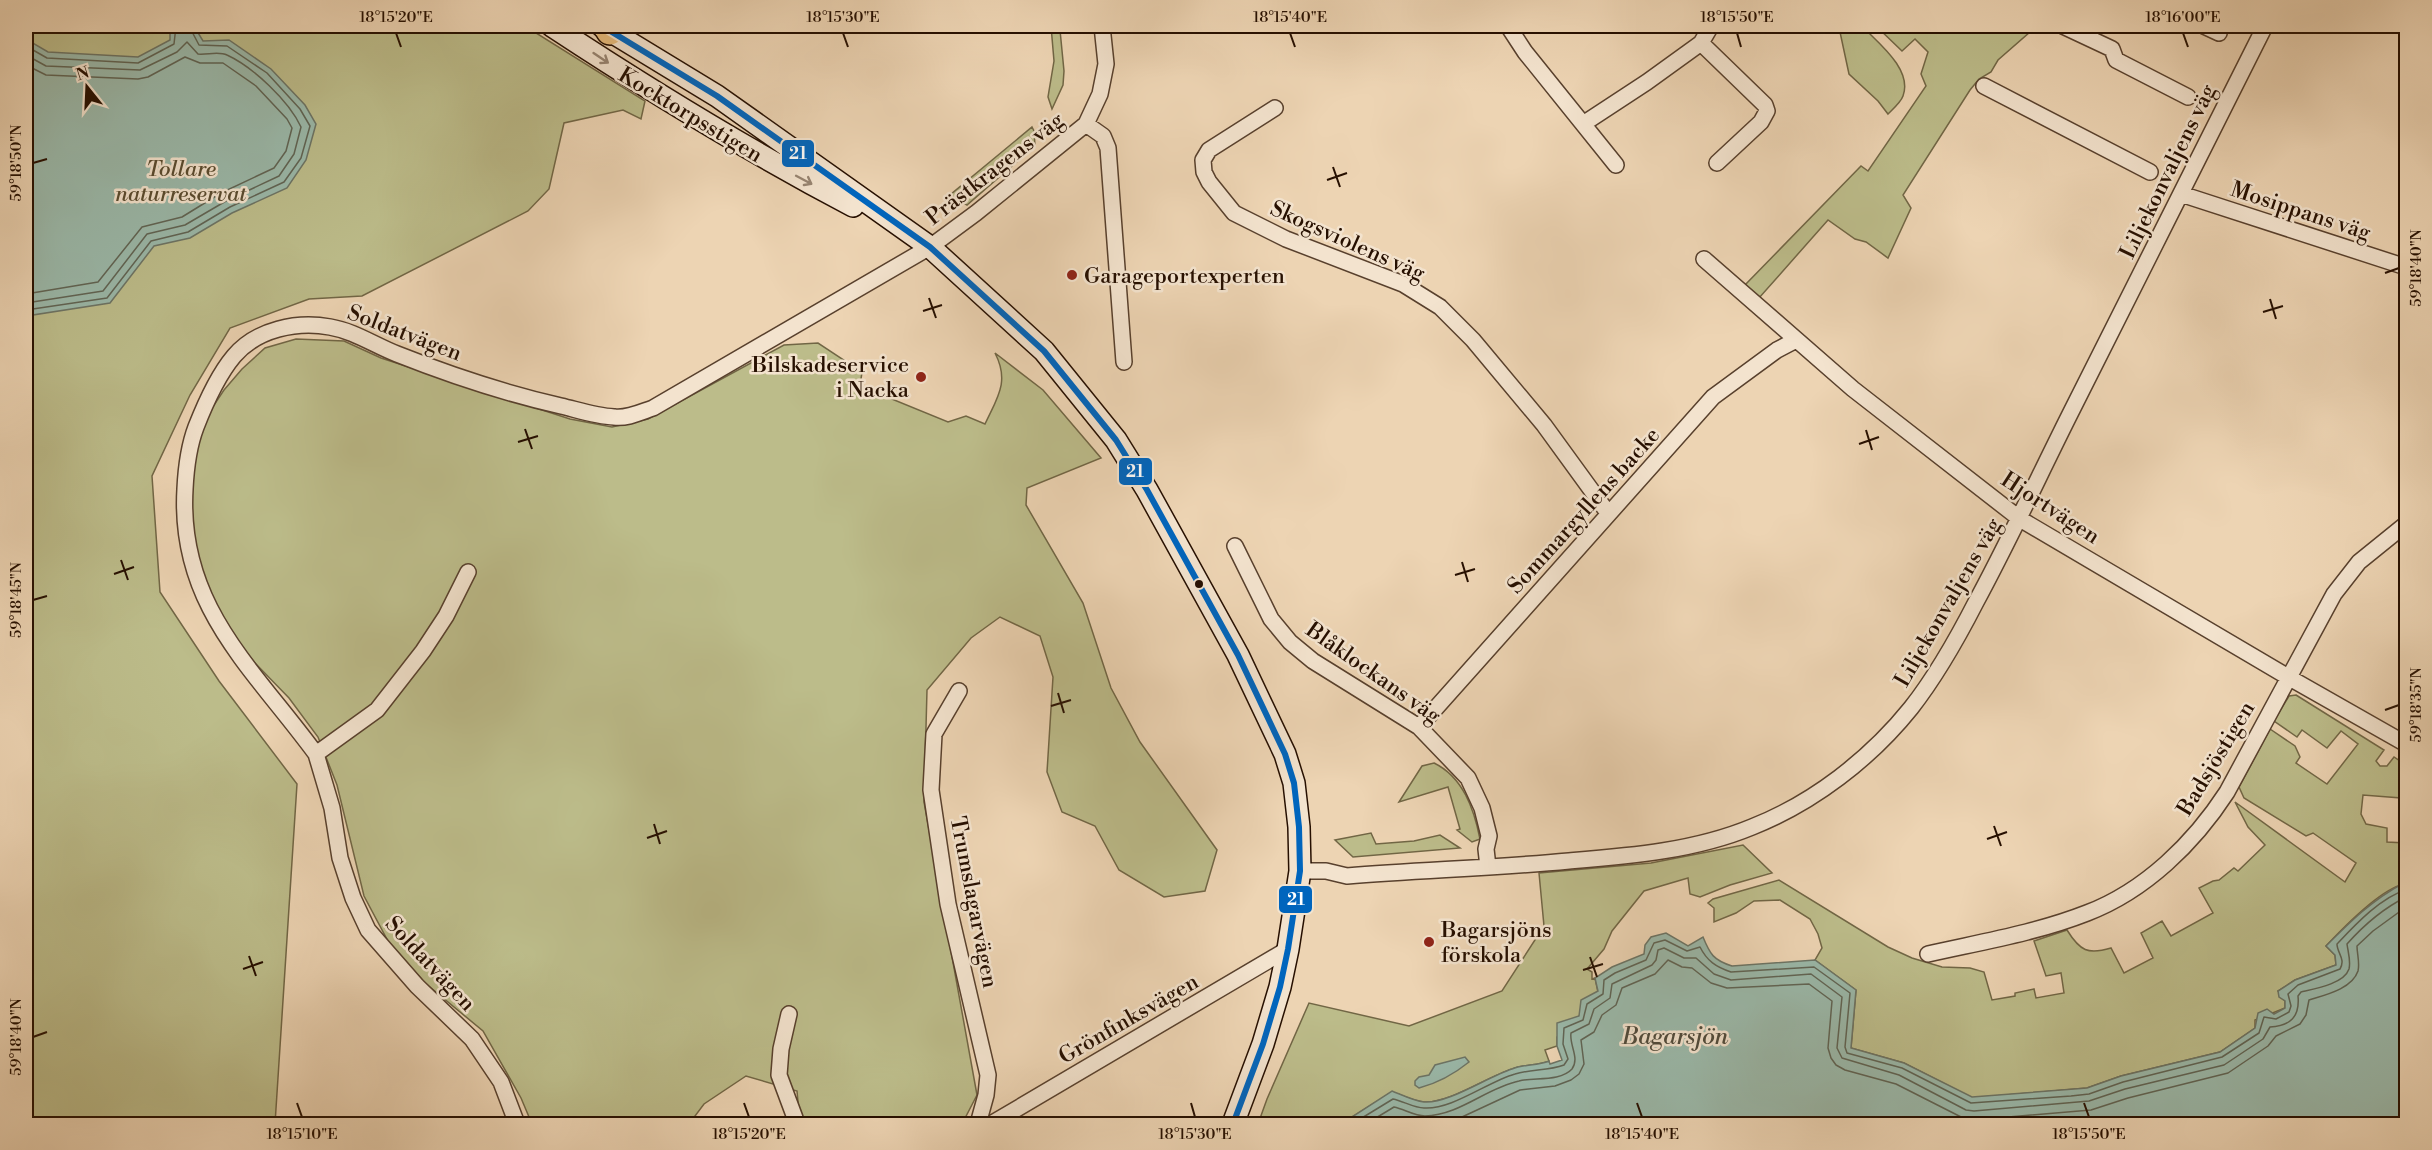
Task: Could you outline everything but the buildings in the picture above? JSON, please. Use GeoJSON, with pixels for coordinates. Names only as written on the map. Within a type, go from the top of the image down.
{"type":"FeatureCollection","features":[{"type":"Feature","properties":{"kind":"main road","name":"Kocktorpsstigen"},"geometry":{"type":"LineString","coordinates":[[552,26],[628,76],[775,165],[930,247]]}},
{"type":"Feature","properties":{"kind":"main road"},"geometry":{"type":"LineString","coordinates":[[606,27],[717,96],[930,247],[1044,351],[1116,440],[1147,490],[1232,644],[1285,754],[1294,783],[1300,871],[1288,949],[1281,987],[1233,1125]]}},
{"type":"Feature","properties":{"kind":"street","name":"Prästkragens väg"},"geometry":{"type":"LineString","coordinates":[[930,247],[1086,124],[1100,94],[1106,64],[1102,26]]}},
{"type":"Feature","properties":{"kind":"street"},"geometry":{"type":"LineString","coordinates":[[1508,26],[1525,52],[1616,165]]}},
{"type":"Feature","properties":{"kind":"street"},"geometry":{"type":"LineString","coordinates":[[1582,124],[1701,43],[1711,26]]}},
{"type":"Feature","properties":{"kind":"street","name":"Liljekonvaljens väg"},"geometry":{"type":"LineString","coordinates":[[2063,26],[2112,50],[2116,60],[2188,97]]}},
{"type":"Feature","properties":{"kind":"street"},"geometry":{"type":"LineString","coordinates":[[2204,26],[2219,33]]}},
{"type":"Feature","properties":{"kind":"street","name":"Liljekonvaljens väg"},"geometry":{"type":"LineString","coordinates":[[1300,871],[1326,871],[1347,876],[1488,867],[1604,858],[1688,846],[1751,828],[1811,797],[1865,755],[1895,726],[1928,686],[1947,656],[2020,519],[2069,416],[2265,26]]}},
{"type":"Feature","properties":{"kind":"street"},"geometry":{"type":"LineString","coordinates":[[1701,43],[1765,105],[1767,111],[1761,122],[1717,163]]}},
{"type":"Feature","properties":{"kind":"street","name":"Liljekonvaljens väg"},"geometry":{"type":"LineString","coordinates":[[1984,86],[2150,172]]}},
{"type":"Feature","properties":{"kind":"street","name":"Skogsviolens väg"},"geometry":{"type":"LineString","coordinates":[[1275,108],[1209,150],[1203,160],[1204,172],[1209,182],[1234,213],[1286,239],[1403,284],[1440,307],[1473,340],[1544,425],[1608,513]]}},
{"type":"Feature","properties":{"kind":"street","name":"Prästkragens väg"},"geometry":{"type":"LineString","coordinates":[[1086,124],[1103,136],[1108,148],[1124,362]]}},
{"type":"Feature","properties":{"kind":"street","name":"Mosippans väg"},"geometry":{"type":"LineString","coordinates":[[2181,194],[2329,244],[2406,267]]}},
{"type":"Feature","properties":{"kind":"street","name":"Soldatvägen"},"geometry":{"type":"LineString","coordinates":[[517,1125],[501,1082],[472,1039],[417,986],[368,930],[353,898],[340,858],[332,808],[316,754],[281,706],[234,651],[217,623],[195,574],[187,540],[184,503],[190,442],[203,409],[235,355],[258,337],[277,330],[307,324],[332,327],[361,336],[384,349],[447,374],[522,397],[615,418],[632,416],[653,408],[930,247]]}},
{"type":"Feature","properties":{"kind":"street","name":"Hjortvägen"},"geometry":{"type":"LineString","coordinates":[[1704,259],[1853,389],[2020,519],[2406,744]]}},
{"type":"Feature","properties":{"kind":"street","name":"Sommargyllens backe"},"geometry":{"type":"LineString","coordinates":[[1419,727],[1713,397],[1796,340]]}},
{"type":"Feature","properties":{"kind":"street","name":"Badsjöstigen"},"geometry":{"type":"LineString","coordinates":[[1928,954],[2056,924],[2090,912],[2126,894],[2162,867],[2191,840],[2213,813],[2341,586],[2359,562],[2406,524]]}},
{"type":"Feature","properties":{"kind":"street","name":"Blåklockans väg"},"geometry":{"type":"LineString","coordinates":[[1235,546],[1271,619],[1290,642],[1313,661],[1419,727],[1453,762],[1474,789],[1482,808],[1489,836],[1486,849],[1488,867]]}},
{"type":"Feature","properties":{"kind":"street"},"geometry":{"type":"LineString","coordinates":[[316,754],[376,710],[423,651],[446,616],[468,572]]}},
{"type":"Feature","properties":{"kind":"street","name":"Trumslagarvägen"},"geometry":{"type":"LineString","coordinates":[[959,691],[934,734],[931,790],[948,904],[988,1074],[986,1095],[978,1125]]}},
{"type":"Feature","properties":{"kind":"street","name":"Grönfinksvägen"},"geometry":{"type":"LineString","coordinates":[[991,1125],[1288,949]]}},
{"type":"Feature","properties":{"kind":"street"},"geometry":{"type":"LineString","coordinates":[[789,1014],[781,1049],[779,1075],[795,1118],[795,1125]]}},
{"type":"Feature","properties":{"kind":"green space","name":"Tollare naturreservat"},"geometry":{"type":"Polygon","coordinates":[[[26,26],[525,26],[645,101],[641,119],[623,110],[564,123],[549,189],[528,211],[362,296],[309,299],[230,328],[190,395],[152,476],[160,592],[219,681],[297,784],[275,1124],[26,1124],[26,26]]]}},
{"type":"Feature","properties":{"kind":"green space"},"geometry":{"type":"Polygon","coordinates":[[[1051,26],[1085,26],[1085,28],[1060,30],[1063,85],[1052,109],[1048,97],[1054,61],[1051,26]]]}},
{"type":"Feature","properties":{"kind":"green space"},"geometry":{"type":"Polygon","coordinates":[[[1832,26],[1862,26],[1898,66],[1905,86],[1903,96],[1888,114],[1878,101],[1849,74],[1840,32],[1832,26]]]}},
{"type":"Feature","properties":{"kind":"green space"},"geometry":{"type":"Polygon","coordinates":[[[1876,26],[2037,26],[1998,60],[1991,72],[1979,79],[1970,90],[1903,195],[1911,208],[1888,258],[1828,220],[1759,298],[1745,285],[1861,166],[1868,171],[1926,86],[1921,74],[1928,52],[1915,39],[1902,51],[1876,26]]]}},
{"type":"Feature","properties":{"kind":"green space"},"geometry":{"type":"Polygon","coordinates":[[[1032,127],[1035,146],[967,205],[950,195],[1032,127]]]}},
{"type":"Feature","properties":{"kind":"green space"},"geometry":{"type":"Polygon","coordinates":[[[296,339],[344,341],[381,358],[570,419],[612,427],[648,419],[784,345],[818,343],[862,372],[860,386],[948,422],[966,416],[985,424],[1002,381],[995,353],[1043,390],[1101,458],[1027,488],[1026,505],[1083,603],[1111,688],[1140,742],[1217,850],[1205,891],[1164,897],[1119,870],[1095,826],[1062,812],[1047,772],[1053,677],[1040,636],[1000,617],[971,638],[927,690],[924,802],[977,1095],[962,1124],[800,1124],[797,1091],[746,1076],[704,1104],[689,1124],[532,1124],[521,1098],[483,1031],[425,983],[389,943],[364,896],[337,785],[318,737],[289,698],[254,662],[227,628],[203,578],[194,540],[191,508],[195,444],[208,414],[242,369],[265,348],[296,339]]]}},
{"type":"Feature","properties":{"kind":"green space"},"geometry":{"type":"Polygon","coordinates":[[[2296,695],[2384,750],[2376,761],[2380,766],[2387,766],[2394,757],[2406,765],[2406,805],[2400,808],[2401,798],[2363,795],[2361,814],[2366,824],[2387,828],[2387,842],[2406,843],[2406,884],[2386,892],[2375,900],[2326,946],[2335,955],[2336,965],[2295,980],[2278,991],[2285,1001],[2285,1008],[2255,1020],[2255,1028],[2220,1052],[2121,1076],[2087,1088],[1972,1098],[1904,1063],[1851,1048],[1856,990],[1815,960],[1822,948],[1810,919],[1780,900],[1754,901],[1736,913],[1714,922],[1714,908],[1708,903],[1713,899],[1779,880],[1888,947],[1912,958],[1942,967],[1970,968],[1984,972],[1992,1000],[2015,996],[2015,993],[2034,989],[2036,998],[2064,993],[2061,973],[2046,976],[2034,941],[2067,930],[2076,943],[2085,950],[2096,951],[2111,948],[2124,973],[2153,958],[2141,933],[2162,921],[2171,936],[2213,913],[2199,888],[2219,880],[2234,868],[2238,871],[2265,845],[2248,827],[2235,802],[2345,882],[2356,863],[2313,833],[2306,836],[2244,798],[2239,787],[2270,729],[2295,746],[2300,757],[2296,763],[2327,784],[2358,744],[2341,731],[2327,748],[2302,730],[2297,737],[2274,721],[2289,696],[2296,695]]]}},
{"type":"Feature","properties":{"kind":"green space"},"geometry":{"type":"Polygon","coordinates":[[[1434,763],[1444,769],[1460,785],[1470,805],[1480,839],[1472,842],[1457,830],[1460,829],[1448,787],[1399,802],[1422,766],[1434,763]]]}},
{"type":"Feature","properties":{"kind":"green space"},"geometry":{"type":"Polygon","coordinates":[[[1371,833],[1376,844],[1414,841],[1440,835],[1460,848],[1353,857],[1335,840],[1371,833]]]}},
{"type":"Feature","properties":{"kind":"green space"},"geometry":{"type":"Polygon","coordinates":[[[1743,845],[1772,873],[1730,885],[1700,897],[1690,894],[1688,878],[1644,891],[1612,931],[1604,949],[1587,969],[1592,972],[1592,979],[1595,978],[1598,992],[1579,1016],[1557,1037],[1557,1046],[1545,1050],[1549,1061],[1512,1069],[1456,1095],[1434,1101],[1424,1102],[1392,1092],[1341,1124],[1258,1124],[1309,1003],[1409,1026],[1502,991],[1544,926],[1539,873],[1651,863],[1743,845]]]}},
{"type":"Feature","properties":{"kind":"water"},"geometry":{"type":"Polygon","coordinates":[[[170,26],[194,26],[203,41],[229,40],[271,69],[305,105],[316,124],[306,160],[287,188],[232,213],[190,238],[154,246],[110,303],[26,316],[26,39],[48,52],[138,57],[170,40],[170,26]]]}},
{"type":"Feature","properties":{"kind":"water","name":"Bagarsjön"},"geometry":{"type":"Polygon","coordinates":[[[2402,884],[2406,884],[2406,1124],[1341,1124],[1392,1091],[1424,1102],[1434,1101],[1456,1095],[1517,1067],[1549,1061],[1550,1064],[1562,1060],[1557,1046],[1557,1023],[1579,1016],[1581,1000],[1598,991],[1595,978],[1612,967],[1644,954],[1645,945],[1651,937],[1666,933],[1688,946],[1703,937],[1713,956],[1732,966],[1815,960],[1856,990],[1851,1048],[1904,1063],[1972,1097],[2087,1088],[2121,1076],[2220,1052],[2255,1028],[2258,1013],[2267,1009],[2274,1014],[2285,1008],[2285,1001],[2279,997],[2278,991],[2295,980],[2336,965],[2335,955],[2326,946],[2371,904],[2402,884]]]}},
{"type":"Feature","properties":{"kind":"water"},"geometry":{"type":"Polygon","coordinates":[[[1465,1057],[1469,1062],[1445,1078],[1419,1088],[1415,1085],[1419,1077],[1429,1075],[1435,1065],[1465,1057]]]}},
{"type":"Feature","properties":{"kind":"transit line","name":"21"},"geometry":{"type":"LineString","coordinates":[[602,26],[717,96],[930,247],[1044,351],[1116,440],[1147,490],[1238,655],[1285,754],[1294,783],[1299,827],[1300,871],[1288,949],[1280,987],[1263,1044],[1233,1124]]}},
{"type":"Feature","properties":{"kind":"place","name":"Garageportexperten"},"geometry":{"type":"Point","coordinates":[1072,275]}},
{"type":"Feature","properties":{"kind":"place","name":"Bilskadeservice i Nacka"},"geometry":{"type":"Point","coordinates":[921,377]}},
{"type":"Feature","properties":{"kind":"place","name":"Bagarsjöns förskola"},"geometry":{"type":"Point","coordinates":[1429,942]}}]}
